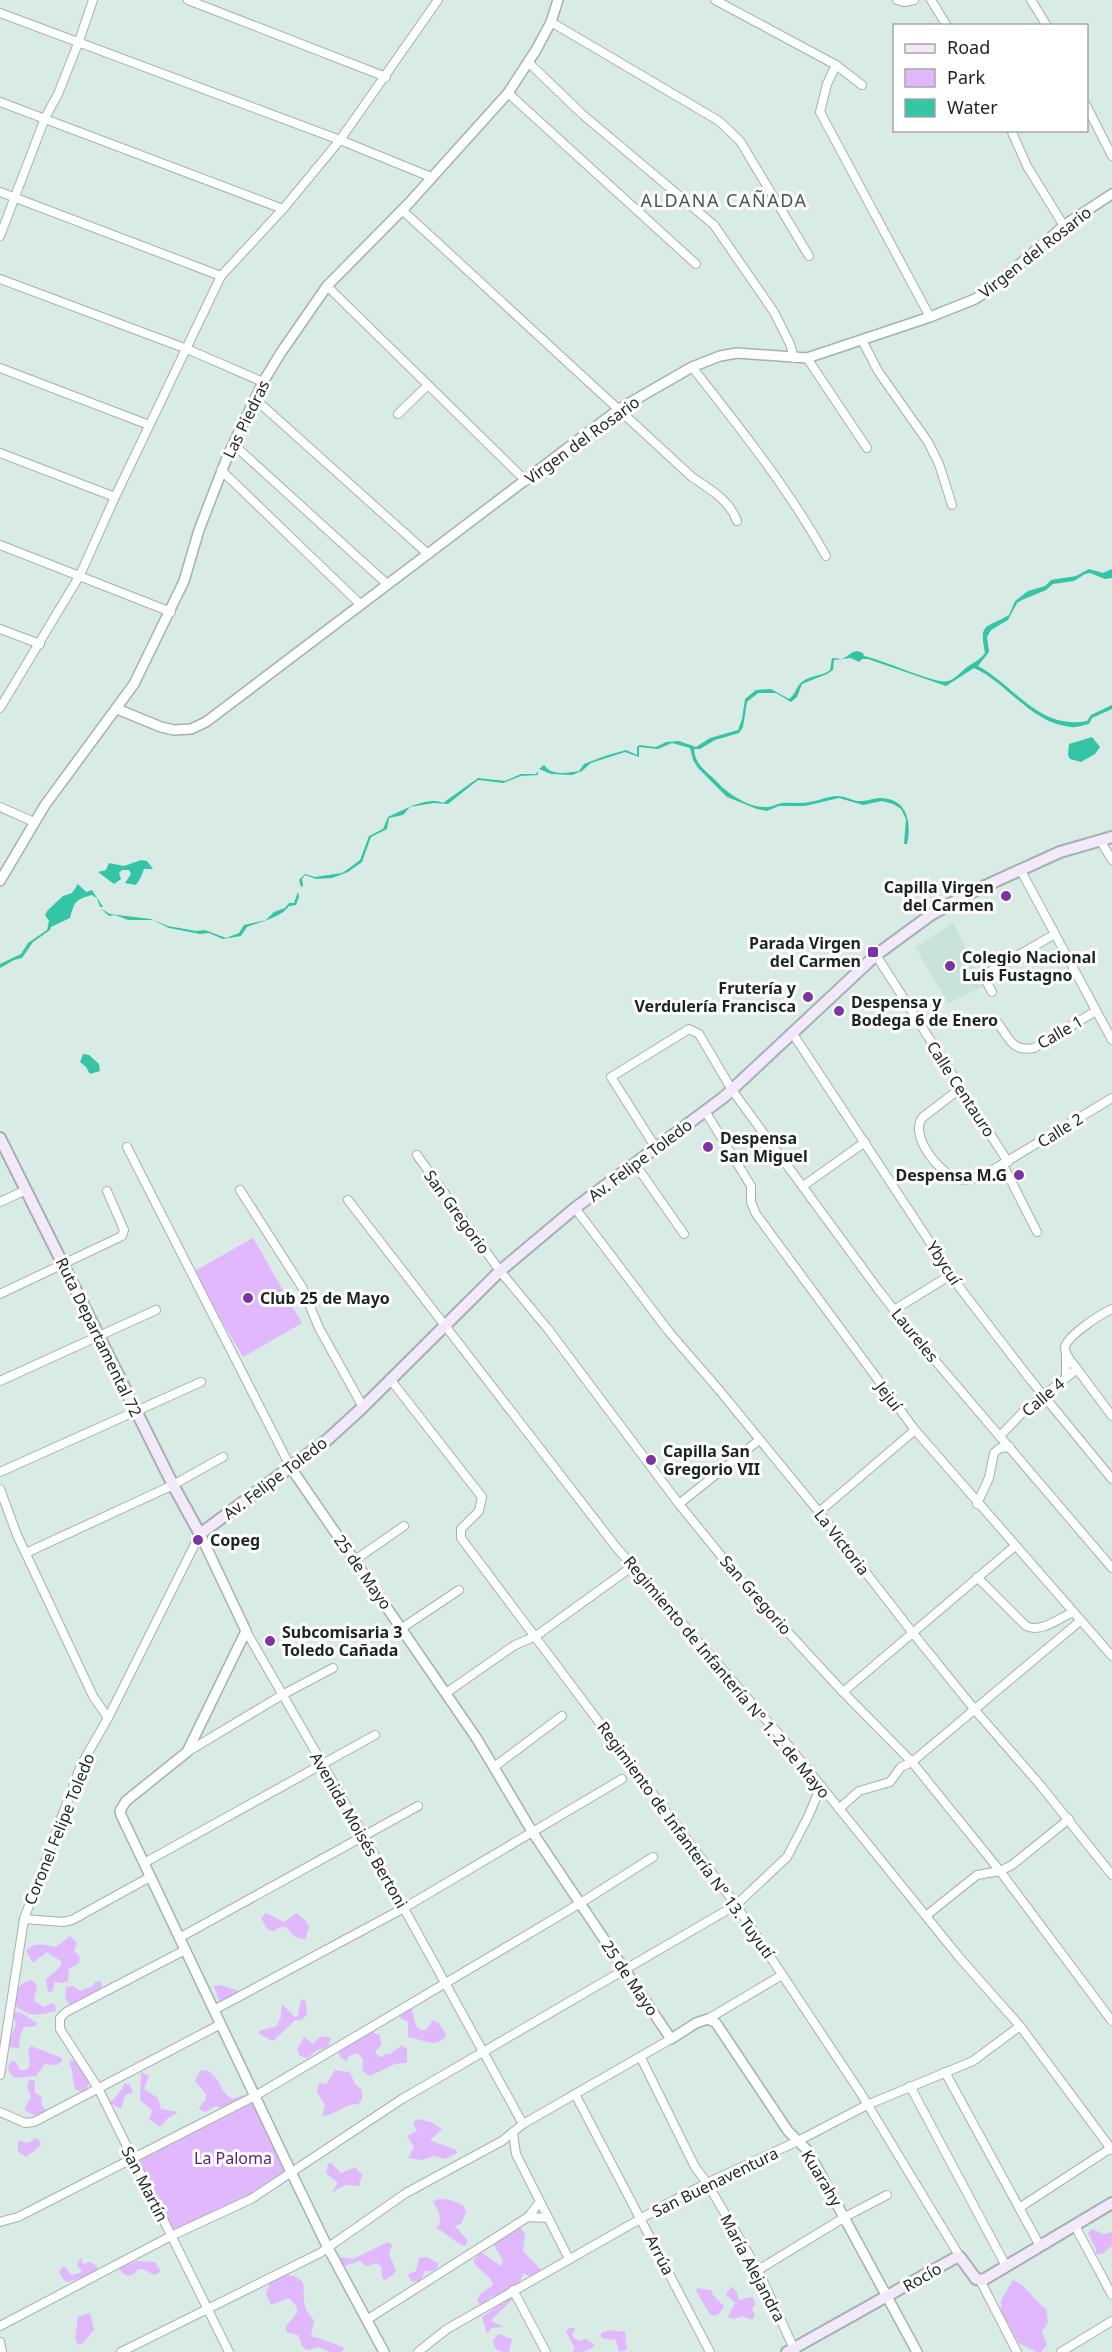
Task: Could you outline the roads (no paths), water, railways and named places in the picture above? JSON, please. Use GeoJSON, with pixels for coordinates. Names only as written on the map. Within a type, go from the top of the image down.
{"type":"FeatureCollection","features":[{"type":"Feature","properties":{"kind":"main road","name":"Av. Felipe Toledo"},"geometry":{"type":"LineString","coordinates":[[200,1534],[327,1440],[500,1270],[575,1208],[732,1090],[876,955],[933,914],[974,891],[1060,852],[1112,837]]}},
{"type":"Feature","properties":{"kind":"main road","name":"Ruta Departamental 72"},"geometry":{"type":"LineString","coordinates":[[0,1138],[136,1412],[200,1534]]}},
{"type":"Feature","properties":{"kind":"main road"},"geometry":{"type":"LineString","coordinates":[[980,2280],[1112,2203]]}},
{"type":"Feature","properties":{"kind":"main road","name":"Rocío"},"geometry":{"type":"LineString","coordinates":[[792,2351],[955,2258],[960,2257],[980,2280]]}},
{"type":"Feature","properties":{"kind":"street"},"geometry":{"type":"LineString","coordinates":[[0,236],[45,118],[58,94],[79,41],[93,0]]}},
{"type":"Feature","properties":{"kind":"street"},"geometry":{"type":"LineString","coordinates":[[188,0],[386,77]]}},
{"type":"Feature","properties":{"kind":"street"},"geometry":{"type":"LineString","coordinates":[[0,708],[80,575],[221,276],[283,209],[340,140],[386,77],[437,0]]}},
{"type":"Feature","properties":{"kind":"street","name":"Las Piedras"},"geometry":{"type":"LineString","coordinates":[[0,881],[34,822],[134,684],[171,612],[184,581],[221,470],[233,444],[263,382],[304,316],[327,286],[402,210],[508,93],[551,22],[558,0]]}},
{"type":"Feature","properties":{"kind":"street"},"geometry":{"type":"LineString","coordinates":[[715,0],[837,65],[862,85]]}},
{"type":"Feature","properties":{"kind":"street"},"geometry":{"type":"LineString","coordinates":[[897,0],[904,2],[915,0]]}},
{"type":"Feature","properties":{"kind":"street"},"geometry":{"type":"LineString","coordinates":[[931,0],[946,24]]}},
{"type":"Feature","properties":{"kind":"street"},"geometry":{"type":"LineString","coordinates":[[1031,0],[1046,24]]}},
{"type":"Feature","properties":{"kind":"street"},"geometry":{"type":"LineString","coordinates":[[0,13],[340,140],[431,177]]}},
{"type":"Feature","properties":{"kind":"street"},"geometry":{"type":"LineString","coordinates":[[551,22],[719,120],[740,141],[809,256]]}},
{"type":"Feature","properties":{"kind":"street"},"geometry":{"type":"LineString","coordinates":[[528,62],[582,114],[714,225],[774,312],[790,344],[794,358]]}},
{"type":"Feature","properties":{"kind":"street"},"geometry":{"type":"LineString","coordinates":[[837,65],[827,84],[820,112],[930,317]]}},
{"type":"Feature","properties":{"kind":"street"},"geometry":{"type":"LineString","coordinates":[[508,93],[696,264]]}},
{"type":"Feature","properties":{"kind":"street"},"geometry":{"type":"LineString","coordinates":[[0,102],[283,209]]}},
{"type":"Feature","properties":{"kind":"street"},"geometry":{"type":"LineString","coordinates":[[1088,109],[1112,156]]}},
{"type":"Feature","properties":{"kind":"street"},"geometry":{"type":"LineString","coordinates":[[1012,132],[1027,166],[1064,226]]}},
{"type":"Feature","properties":{"kind":"street"},"geometry":{"type":"LineString","coordinates":[[0,192],[221,276]]}},
{"type":"Feature","properties":{"kind":"street","name":"Virgen del Rosario"},"geometry":{"type":"LineString","coordinates":[[117,709],[161,727],[191,729],[206,722],[619,409],[692,367],[720,356],[737,353],[807,358],[930,317],[975,299],[992,288],[1064,226],[1112,194]]}},
{"type":"Feature","properties":{"kind":"street"},"geometry":{"type":"LineString","coordinates":[[402,210],[692,477],[732,508],[737,520]]}},
{"type":"Feature","properties":{"kind":"street"},"geometry":{"type":"LineString","coordinates":[[0,279],[187,349],[263,382]]}},
{"type":"Feature","properties":{"kind":"street"},"geometry":{"type":"LineString","coordinates":[[327,286],[526,481]]}},
{"type":"Feature","properties":{"kind":"street"},"geometry":{"type":"LineString","coordinates":[[862,340],[878,371],[928,442],[939,464],[952,505]]}},
{"type":"Feature","properties":{"kind":"street"},"geometry":{"type":"LineString","coordinates":[[807,358],[867,448]]}},
{"type":"Feature","properties":{"kind":"street"},"geometry":{"type":"LineString","coordinates":[[692,367],[772,469],[826,556]]}},
{"type":"Feature","properties":{"kind":"street"},"geometry":{"type":"LineString","coordinates":[[0,368],[149,425]]}},
{"type":"Feature","properties":{"kind":"street"},"geometry":{"type":"LineString","coordinates":[[398,414],[428,385]]}},
{"type":"Feature","properties":{"kind":"street"},"geometry":{"type":"LineString","coordinates":[[255,399],[428,554]]}},
{"type":"Feature","properties":{"kind":"street"},"geometry":{"type":"LineString","coordinates":[[233,444],[387,584]]}},
{"type":"Feature","properties":{"kind":"street"},"geometry":{"type":"LineString","coordinates":[[0,453],[115,497]]}},
{"type":"Feature","properties":{"kind":"street"},"geometry":{"type":"LineString","coordinates":[[221,470],[360,604]]}},
{"type":"Feature","properties":{"kind":"street"},"geometry":{"type":"LineString","coordinates":[[0,545],[171,612]]}},
{"type":"Feature","properties":{"kind":"street"},"geometry":{"type":"LineString","coordinates":[[0,629],[40,644]]}},
{"type":"Feature","properties":{"kind":"street"},"geometry":{"type":"LineString","coordinates":[[0,807],[34,822]]}},
{"type":"Feature","properties":{"kind":"street"},"geometry":{"type":"LineString","coordinates":[[1100,840],[1112,860]]}},
{"type":"Feature","properties":{"kind":"street"},"geometry":{"type":"LineString","coordinates":[[1020,869],[1112,1040]]}},
{"type":"Feature","properties":{"kind":"street"},"geometry":{"type":"LineString","coordinates":[[992,992],[987,983],[987,976],[991,971],[1055,934]]}},
{"type":"Feature","properties":{"kind":"street","name":"Calle Centauro"},"geometry":{"type":"LineString","coordinates":[[876,955],[1006,1163],[1037,1232]]}},
{"type":"Feature","properties":{"kind":"street","name":"Calle 1"},"geometry":{"type":"LineString","coordinates":[[998,1023],[1013,1045],[1023,1050],[1035,1048],[1096,1011]]}},
{"type":"Feature","properties":{"kind":"street","name":"Laureles"},"geometry":{"type":"LineString","coordinates":[[657,1148],[611,1080],[612,1074],[689,1029],[699,1034],[732,1090],[894,1310],[1112,1568]]}},
{"type":"Feature","properties":{"kind":"street","name":"Ybycuí"},"geometry":{"type":"LineString","coordinates":[[793,1034],[952,1274],[1029,1378],[1112,1479]]}},
{"type":"Feature","properties":{"kind":"street","name":"Calle 2"},"geometry":{"type":"LineString","coordinates":[[961,1088],[918,1122],[921,1141],[938,1167],[959,1180],[981,1177],[1112,1098]]}},
{"type":"Feature","properties":{"kind":"street","name":"Jejuí"},"geometry":{"type":"LineString","coordinates":[[705,1111],[751,1186],[751,1202],[756,1214],[915,1430],[977,1504],[1112,1656]]}},
{"type":"Feature","properties":{"kind":"street"},"geometry":{"type":"LineString","coordinates":[[803,1186],[865,1142]]}},
{"type":"Feature","properties":{"kind":"street","name":"25 de Mayo"},"geometry":{"type":"LineString","coordinates":[[127,1147],[291,1468],[446,1693],[579,1904],[671,2039]]}},
{"type":"Feature","properties":{"kind":"street","name":"San Gregorio"},"geometry":{"type":"LineString","coordinates":[[417,1155],[500,1270],[548,1329],[679,1504],[749,1590],[843,1692],[912,1762],[1000,1871],[1112,2021]]}},
{"type":"Feature","properties":{"kind":"street"},"geometry":{"type":"LineString","coordinates":[[635,1164],[684,1234]]}},
{"type":"Feature","properties":{"kind":"street"},"geometry":{"type":"LineString","coordinates":[[0,1202],[26,1190]]}},
{"type":"Feature","properties":{"kind":"street"},"geometry":{"type":"LineString","coordinates":[[240,1190],[302,1287],[319,1328],[363,1407]]}},
{"type":"Feature","properties":{"kind":"street"},"geometry":{"type":"LineString","coordinates":[[0,1294],[124,1233],[107,1191]]}},
{"type":"Feature","properties":{"kind":"street","name":"Regimiento de Infantería N° 1. 2 de Mayo"},"geometry":{"type":"LineString","coordinates":[[348,1200],[633,1566],[783,1739],[959,1957],[1020,2026],[1112,2149]]}},
{"type":"Feature","properties":{"kind":"street","name":"La Victoria"},"geometry":{"type":"LineString","coordinates":[[575,1208],[669,1332],[819,1512],[912,1632],[975,1710],[1069,1819],[1112,1875]]}},
{"type":"Feature","properties":{"kind":"street"},"geometry":{"type":"LineString","coordinates":[[894,1310],[952,1274]]}},
{"type":"Feature","properties":{"kind":"street","name":"Calle 4"},"geometry":{"type":"LineString","coordinates":[[1000,1436],[1023,1412],[1046,1396],[1077,1369],[1066,1353],[1065,1346],[1091,1322],[1112,1309]]}},
{"type":"Feature","properties":{"kind":"street"},"geometry":{"type":"LineString","coordinates":[[0,1381],[156,1310]]}},
{"type":"Feature","properties":{"kind":"street"},"geometry":{"type":"LineString","coordinates":[[1066,1353],[1066,1378]]}},
{"type":"Feature","properties":{"kind":"street"},"geometry":{"type":"LineString","coordinates":[[1077,1369],[1112,1416]]}},
{"type":"Feature","properties":{"kind":"street","name":"Regimiento de Infantería N° 13. Tuyutí"},"geometry":{"type":"LineString","coordinates":[[390,1379],[482,1497],[479,1511],[464,1525],[460,1534],[461,1539],[736,1905],[831,2048],[960,2257]]}},
{"type":"Feature","properties":{"kind":"street"},"geometry":{"type":"LineString","coordinates":[[0,1472],[201,1382]]}},
{"type":"Feature","properties":{"kind":"street"},"geometry":{"type":"LineString","coordinates":[[819,1512],[915,1430]]}},
{"type":"Feature","properties":{"kind":"street"},"geometry":{"type":"LineString","coordinates":[[679,1504],[759,1440]]}},
{"type":"Feature","properties":{"kind":"street"},"geometry":{"type":"LineString","coordinates":[[977,1504],[989,1478],[994,1453],[1000,1448],[1010,1447]]}},
{"type":"Feature","properties":{"kind":"street"},"geometry":{"type":"LineString","coordinates":[[26,1553],[173,1485],[223,1457]]}},
{"type":"Feature","properties":{"kind":"street"},"geometry":{"type":"LineString","coordinates":[[0,1489],[26,1553],[93,1696],[108,1718]]}},
{"type":"Feature","properties":{"kind":"street"},"geometry":{"type":"LineString","coordinates":[[355,1560],[404,1526]]}},
{"type":"Feature","properties":{"kind":"street","name":"Avenida Moisés Bertoni"},"geometry":{"type":"LineString","coordinates":[[200,1534],[246,1631],[364,1836],[443,1983],[523,2124]]}},
{"type":"Feature","properties":{"kind":"street","name":"Coronel Felipe Toledo"},"geometry":{"type":"LineString","coordinates":[[0,2075],[24,1919],[81,1765],[108,1718],[200,1534]]}},
{"type":"Feature","properties":{"kind":"street"},"geometry":{"type":"LineString","coordinates":[[843,1692],[1015,1546]]}},
{"type":"Feature","properties":{"kind":"street"},"geometry":{"type":"LineString","coordinates":[[446,1693],[515,1645],[536,1636],[633,1566]]}},
{"type":"Feature","properties":{"kind":"street"},"geometry":{"type":"LineString","coordinates":[[978,1577],[1026,1626],[1034,1630],[1073,1612]]}},
{"type":"Feature","properties":{"kind":"street"},"geometry":{"type":"LineString","coordinates":[[402,1628],[459,1590]]}},
{"type":"Feature","properties":{"kind":"street"},"geometry":{"type":"LineString","coordinates":[[839,1809],[859,1791],[890,1782],[901,1767],[912,1762],[1080,1621]]}},
{"type":"Feature","properties":{"kind":"street"},"geometry":{"type":"LineString","coordinates":[[187,1752],[246,1631]]}},
{"type":"Feature","properties":{"kind":"street"},"geometry":{"type":"LineString","coordinates":[[333,1668],[282,1695],[187,1752],[126,1801],[120,1811],[328,2248],[384,2352]]}},
{"type":"Feature","properties":{"kind":"street"},"geometry":{"type":"LineString","coordinates":[[494,1767],[562,1716]]}},
{"type":"Feature","properties":{"kind":"street"},"geometry":{"type":"LineString","coordinates":[[144,1863],[375,1735]]}},
{"type":"Feature","properties":{"kind":"street"},"geometry":{"type":"LineString","coordinates":[[214,2010],[404,1908],[622,1779]]}},
{"type":"Feature","properties":{"kind":"street"},"geometry":{"type":"LineString","coordinates":[[0,2326],[171,2236],[251,2199],[402,2099],[736,1905],[787,1857],[821,1786]]}},
{"type":"Feature","properties":{"kind":"street"},"geometry":{"type":"LineString","coordinates":[[179,1938],[418,1806]]}},
{"type":"Feature","properties":{"kind":"street"},"geometry":{"type":"LineString","coordinates":[[927,1915],[977,1875],[1000,1871],[1012,1865],[1069,1819]]}},
{"type":"Feature","properties":{"kind":"street"},"geometry":{"type":"LineString","coordinates":[[0,2222],[18,2217],[255,2096],[579,1904],[653,1857]]}},
{"type":"Feature","properties":{"kind":"street"},"geometry":{"type":"LineString","coordinates":[[24,1919],[63,1922],[72,1920],[150,1877]]}},
{"type":"Feature","properties":{"kind":"street","name":"San Martín"},"geometry":{"type":"LineString","coordinates":[[185,1950],[66,2012],[60,2018],[60,2029],[98,2088],[230,2352]]}},
{"type":"Feature","properties":{"kind":"street"},"geometry":{"type":"LineString","coordinates":[[121,2352],[133,2349],[328,2248],[422,2184],[502,2141],[523,2124],[782,1975]]}},
{"type":"Feature","properties":{"kind":"street","name":"Kuarahy"},"geometry":{"type":"LineString","coordinates":[[708,2019],[716,2023],[788,2131],[808,2151],[917,2352]]}},
{"type":"Feature","properties":{"kind":"street"},"geometry":{"type":"LineString","coordinates":[[0,2112],[25,2123],[34,2122],[221,2024]]}},
{"type":"Feature","properties":{"kind":"street","name":"San Buenaventura"},"geometry":{"type":"LineString","coordinates":[[418,2352],[447,2329],[641,2218],[867,2105],[973,2061],[1020,2026]]}},
{"type":"Feature","properties":{"kind":"street","name":"María Alejandra"},"geometry":{"type":"LineString","coordinates":[[641,2058],[695,2167],[707,2183],[758,2270],[792,2351]]}},
{"type":"Feature","properties":{"kind":"street"},"geometry":{"type":"LineString","coordinates":[[945,2072],[1040,2246]]}},
{"type":"Feature","properties":{"kind":"street"},"geometry":{"type":"LineString","coordinates":[[910,2086],[1006,2266]]}},
{"type":"Feature","properties":{"kind":"street","name":"Arrúa"},"geometry":{"type":"LineString","coordinates":[[576,2094],[710,2352]]}},
{"type":"Feature","properties":{"kind":"street"},"geometry":{"type":"LineString","coordinates":[[513,2133],[516,2154],[568,2259]]}},
{"type":"Feature","properties":{"kind":"street"},"geometry":{"type":"LineString","coordinates":[[1019,2208],[1112,2149]]}},
{"type":"Feature","properties":{"kind":"street"},"geometry":{"type":"LineString","coordinates":[[758,2270],[886,2195]]}},
{"type":"Feature","properties":{"kind":"street"},"geometry":{"type":"LineString","coordinates":[[368,2319],[528,2217],[540,2202]]}},
{"type":"Feature","properties":{"kind":"street"},"geometry":{"type":"LineString","coordinates":[[528,2217],[548,2218]]}},
{"type":"Feature","properties":{"kind":"street"},"geometry":{"type":"LineString","coordinates":[[1075,2226],[1112,2295]]}},
{"type":"Feature","properties":{"kind":"street"},"geometry":{"type":"LineString","coordinates":[[980,2280],[1017,2352]]}},
{"type":"Feature","properties":{"kind":"street"},"geometry":{"type":"LineString","coordinates":[[513,2290],[546,2352]]}},
{"type":"Feature","properties":{"kind":"street"},"geometry":{"type":"LineString","coordinates":[[1051,2352],[1062,2351],[1112,2321]]}},
{"type":"Feature","properties":{"kind":"street"},"geometry":{"type":"LineString","coordinates":[[0,2342],[2,2352]]}},
{"type":"Feature","properties":{"kind":"water"},"geometry":{"type":"Polygon","coordinates":[[[1089,569],[1103,573],[1112,569],[1112,578],[1105,579],[1090,573],[1085,574],[1074,581],[1053,584],[1046,590],[1017,603],[1008,620],[991,630],[987,637],[989,652],[978,666],[1041,713],[1055,719],[1070,722],[1087,721],[1091,715],[1112,705],[1112,709],[1092,718],[1089,724],[1071,727],[1043,718],[1031,711],[998,683],[974,668],[946,686],[868,659],[862,659],[859,662],[851,658],[834,660],[833,670],[802,684],[797,697],[791,702],[776,693],[758,693],[747,702],[743,727],[739,733],[715,740],[700,749],[694,749],[697,761],[720,785],[734,796],[752,805],[768,807],[782,803],[806,803],[836,796],[859,801],[880,798],[896,802],[906,813],[908,820],[907,844],[904,844],[906,819],[901,809],[893,804],[882,801],[863,805],[839,798],[805,806],[779,806],[767,811],[757,809],[727,797],[698,768],[690,748],[672,743],[658,749],[639,747],[639,757],[625,752],[591,763],[582,771],[572,775],[551,774],[539,769],[544,765],[555,772],[579,771],[584,764],[626,750],[637,755],[639,745],[656,747],[666,742],[679,741],[696,747],[710,738],[738,730],[745,699],[756,690],[771,689],[789,699],[803,681],[830,670],[832,658],[842,659],[854,652],[863,653],[864,656],[921,676],[948,681],[985,653],[984,631],[989,625],[1009,615],[1015,601],[1028,591],[1045,586],[1051,580],[1076,576],[1089,569]]]}},
{"type":"Feature","properties":{"kind":"water"},"geometry":{"type":"Polygon","coordinates":[[[1092,737],[1100,747],[1095,754],[1081,762],[1070,759],[1069,744],[1092,737]]]}},
{"type":"Feature","properties":{"kind":"water"},"geometry":{"type":"Polygon","coordinates":[[[538,771],[538,775],[521,776],[503,783],[478,780],[448,804],[434,803],[411,807],[430,801],[443,803],[478,778],[505,781],[521,774],[536,774],[538,771]]]}},
{"type":"Feature","properties":{"kind":"water"},"geometry":{"type":"Polygon","coordinates":[[[410,807],[403,815],[389,818],[387,829],[371,837],[362,862],[348,872],[332,878],[316,879],[305,875],[301,887],[299,880],[305,874],[315,877],[342,873],[360,860],[369,836],[383,829],[388,817],[410,807]]]}},
{"type":"Feature","properties":{"kind":"water"},"geometry":{"type":"Polygon","coordinates":[[[141,860],[147,861],[153,869],[144,869],[136,885],[125,883],[131,874],[129,870],[122,870],[119,873],[121,879],[114,884],[98,872],[106,870],[109,863],[124,866],[141,860]]]}},
{"type":"Feature","properties":{"kind":"water"},"geometry":{"type":"Polygon","coordinates":[[[78,884],[86,892],[92,890],[103,907],[100,907],[97,898],[92,895],[78,900],[70,918],[51,927],[33,942],[22,958],[0,968],[0,964],[21,954],[28,943],[47,930],[49,921],[45,915],[48,910],[63,896],[72,893],[78,884]]]}},
{"type":"Feature","properties":{"kind":"water"},"geometry":{"type":"Polygon","coordinates":[[[298,892],[296,905],[289,906],[276,916],[264,921],[247,927],[241,936],[223,939],[209,933],[200,934],[169,928],[153,920],[128,920],[115,915],[109,916],[101,909],[110,914],[151,919],[168,926],[196,931],[205,930],[226,938],[239,933],[244,925],[266,920],[274,912],[285,908],[289,903],[294,903],[298,892]]]}},
{"type":"Feature","properties":{"kind":"water"},"geometry":{"type":"Polygon","coordinates":[[[83,1054],[89,1055],[99,1064],[100,1071],[90,1074],[80,1062],[83,1054]]]}},
{"type":"Feature","properties":{"kind":"place","name":"Capilla Virgen del Carmen"},"geometry":{"type":"Point","coordinates":[1006,896]}},
{"type":"Feature","properties":{"kind":"place","name":"Parada Virgen del Carmen"},"geometry":{"type":"Point","coordinates":[873,952]}},
{"type":"Feature","properties":{"kind":"place","name":"Colegio Nacional Luis Fustagno"},"geometry":{"type":"Point","coordinates":[950,966]}},
{"type":"Feature","properties":{"kind":"place","name":"Frutería y Verdulería Francisca"},"geometry":{"type":"Point","coordinates":[808,997]}},
{"type":"Feature","properties":{"kind":"place","name":"Despensa y Bodega 6 de Enero"},"geometry":{"type":"Point","coordinates":[839,1011]}},
{"type":"Feature","properties":{"kind":"place","name":"Despensa San Miguel"},"geometry":{"type":"Point","coordinates":[708,1147]}},
{"type":"Feature","properties":{"kind":"place","name":"Despensa M.G"},"geometry":{"type":"Point","coordinates":[1019,1175]}},
{"type":"Feature","properties":{"kind":"place","name":"Club 25 de Mayo"},"geometry":{"type":"Point","coordinates":[248,1298]}},
{"type":"Feature","properties":{"kind":"place","name":"Capilla San Gregorio VII"},"geometry":{"type":"Point","coordinates":[651,1460]}},
{"type":"Feature","properties":{"kind":"place","name":"Copeg"},"geometry":{"type":"Point","coordinates":[198,1540]}},
{"type":"Feature","properties":{"kind":"place","name":"Subcomisaria 3 Toledo Cañada"},"geometry":{"type":"Point","coordinates":[270,1641]}},
{"type":"Feature","properties":{"kind":"district","name":"ALDANA CAÑADA"},"geometry":{"type":"Point","coordinates":[724,201]}},
{"type":"Feature","properties":{"kind":"park label","name":"La Paloma"},"geometry":{"type":"Point","coordinates":[233,2158]}}]}
